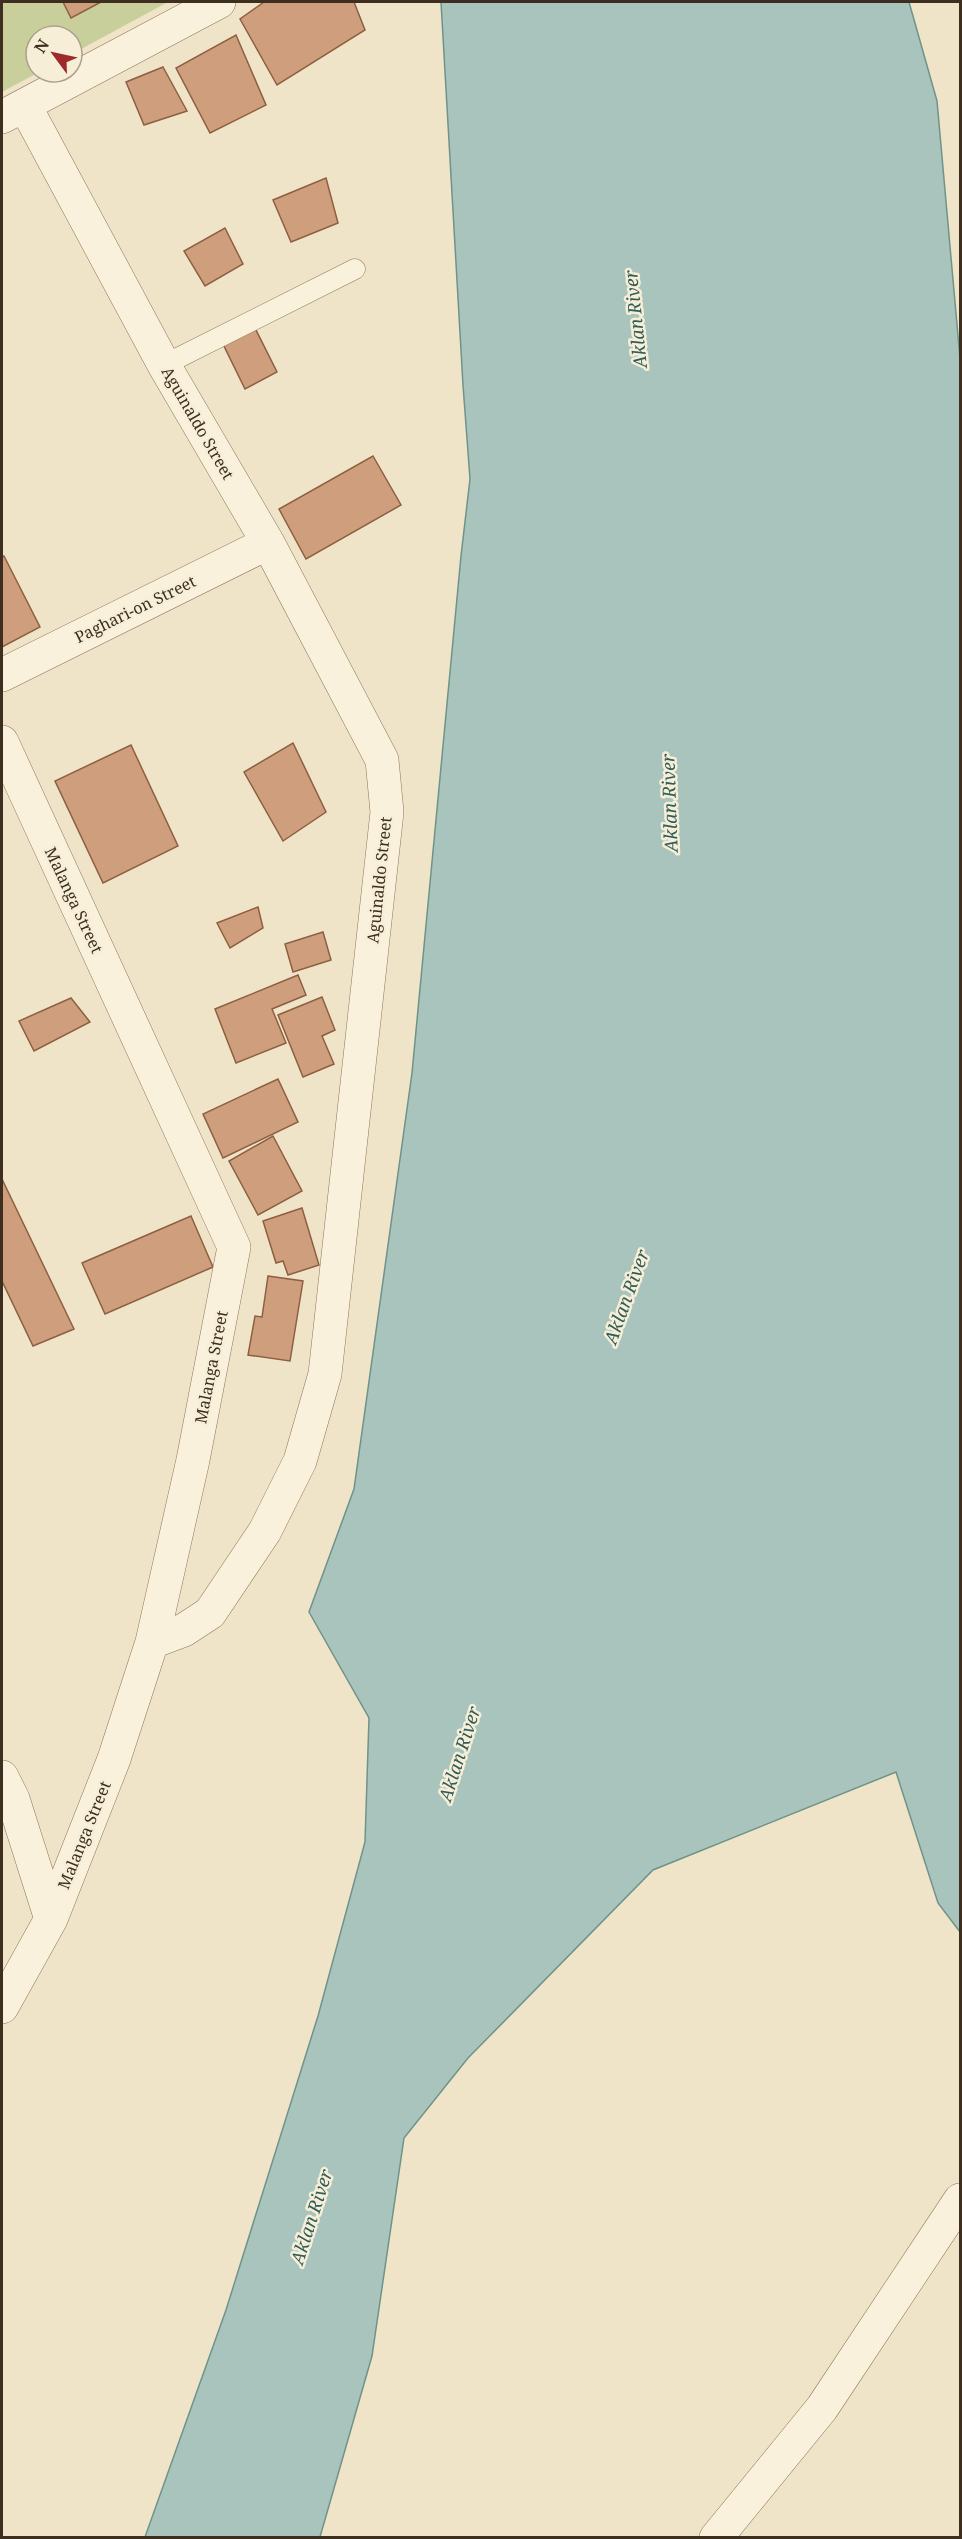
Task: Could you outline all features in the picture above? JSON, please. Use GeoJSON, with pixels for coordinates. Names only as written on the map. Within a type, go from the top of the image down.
{"type":"FeatureCollection","features":[{"type":"Feature","properties":{"kind":"street"},"geometry":{"type":"LineString","coordinates":[[13,111],[219,2]]}},
{"type":"Feature","properties":{"kind":"street","name":"Aguinaldo Street"},"geometry":{"type":"LineString","coordinates":[[13,111],[268,543],[382,760],[387,812],[325,1374],[300,1461],[265,1531],[210,1613],[184,1630],[152,1642]]}},
{"type":"Feature","properties":{"kind":"street","name":"Paghari-on Street"},"geometry":{"type":"LineString","coordinates":[[2,675],[268,543]]}},
{"type":"Feature","properties":{"kind":"street","name":"Malanga Street"},"geometry":{"type":"LineString","coordinates":[[2,742],[234,1247],[192,1460],[152,1642],[114,1759],[51,1919],[2,2007]]}},
{"type":"Feature","properties":{"kind":"street"},"geometry":{"type":"LineString","coordinates":[[2,1777],[14,1799],[51,1919]]}},
{"type":"Feature","properties":{"kind":"street"},"geometry":{"type":"LineString","coordinates":[[716,2538],[822,2408],[960,2200]]}},
{"type":"Feature","properties":{"kind":"lane"},"geometry":{"type":"LineString","coordinates":[[164,365],[354,269]]}},
{"type":"Feature","properties":{"kind":"green space"},"geometry":{"type":"Polygon","coordinates":[[[2,2],[168,2],[84,48],[84,24],[24,24],[24,80],[2,92],[2,2]]]}},
{"type":"Feature","properties":{"kind":"water","name":"Aklan River"},"geometry":{"type":"Polygon","coordinates":[[[441,2],[909,2],[937,101],[960,358],[960,1932],[938,1903],[896,1772],[653,1870],[468,2058],[404,2138],[372,2356],[320,2537],[145,2537],[226,2310],[318,2016],[365,1842],[369,1718],[309,1612],[354,1489],[412,1073],[470,479],[441,2]]]}},
{"type":"Feature","properties":{"kind":"building"},"geometry":{"type":"Polygon","coordinates":[[[63,2],[101,2],[71,18],[63,2]]]}},
{"type":"Feature","properties":{"kind":"building"},"geometry":{"type":"Polygon","coordinates":[[[264,2],[354,2],[365,30],[277,85],[240,19],[264,2]]]}},
{"type":"Feature","properties":{"kind":"building"},"geometry":{"type":"Polygon","coordinates":[[[236,35],[266,105],[210,133],[176,68],[236,35]]]}},
{"type":"Feature","properties":{"kind":"building"},"geometry":{"type":"Polygon","coordinates":[[[163,67],[187,111],[144,125],[126,82],[163,67]]]}},
{"type":"Feature","properties":{"kind":"building"},"geometry":{"type":"Polygon","coordinates":[[[326,178],[338,223],[291,242],[273,200],[326,178]]]}},
{"type":"Feature","properties":{"kind":"building"},"geometry":{"type":"Polygon","coordinates":[[[225,228],[243,264],[205,286],[184,251],[225,228]]]}},
{"type":"Feature","properties":{"kind":"building"},"geometry":{"type":"Polygon","coordinates":[[[253,324],[277,372],[245,389],[221,340],[253,324]]]}},
{"type":"Feature","properties":{"kind":"building"},"geometry":{"type":"Polygon","coordinates":[[[373,456],[401,505],[306,559],[279,509],[373,456]]]}},
{"type":"Feature","properties":{"kind":"building"},"geometry":{"type":"Polygon","coordinates":[[[4,556],[40,627],[2,647],[2,557],[4,556]]]}},
{"type":"Feature","properties":{"kind":"building"},"geometry":{"type":"Polygon","coordinates":[[[293,743],[326,812],[283,841],[244,772],[293,743]]]}},
{"type":"Feature","properties":{"kind":"building"},"geometry":{"type":"Polygon","coordinates":[[[131,745],[178,846],[103,883],[55,781],[131,745]]]}},
{"type":"Feature","properties":{"kind":"building"},"geometry":{"type":"Polygon","coordinates":[[[258,907],[263,928],[230,948],[217,923],[258,907]]]}},
{"type":"Feature","properties":{"kind":"building"},"geometry":{"type":"Polygon","coordinates":[[[323,932],[331,960],[293,972],[285,944],[323,932]]]}},
{"type":"Feature","properties":{"kind":"building"},"geometry":{"type":"Polygon","coordinates":[[[298,975],[306,995],[272,1009],[286,1043],[236,1063],[215,1009],[298,975]]]}},
{"type":"Feature","properties":{"kind":"building"},"geometry":{"type":"Polygon","coordinates":[[[322,997],[335,1030],[322,1036],[334,1064],[303,1077],[278,1015],[322,997]]]}},
{"type":"Feature","properties":{"kind":"building"},"geometry":{"type":"Polygon","coordinates":[[[71,998],[90,1022],[34,1051],[19,1021],[71,998]]]}},
{"type":"Feature","properties":{"kind":"building"},"geometry":{"type":"Polygon","coordinates":[[[278,1079],[298,1122],[223,1158],[203,1114],[278,1079]]]}},
{"type":"Feature","properties":{"kind":"building"},"geometry":{"type":"Polygon","coordinates":[[[273,1136],[302,1191],[258,1215],[229,1161],[273,1136]]]}},
{"type":"Feature","properties":{"kind":"building"},"geometry":{"type":"Polygon","coordinates":[[[2,1179],[74,1329],[33,1346],[2,1281],[2,1179]]]}},
{"type":"Feature","properties":{"kind":"building"},"geometry":{"type":"Polygon","coordinates":[[[302,1208],[319,1265],[288,1275],[283,1261],[276,1263],[263,1221],[302,1208]]]}},
{"type":"Feature","properties":{"kind":"building"},"geometry":{"type":"Polygon","coordinates":[[[191,1216],[213,1267],[105,1314],[82,1263],[191,1216]]]}},
{"type":"Feature","properties":{"kind":"building"},"geometry":{"type":"Polygon","coordinates":[[[268,1276],[303,1281],[290,1361],[248,1355],[255,1316],[262,1317],[268,1276]]]}}]}
